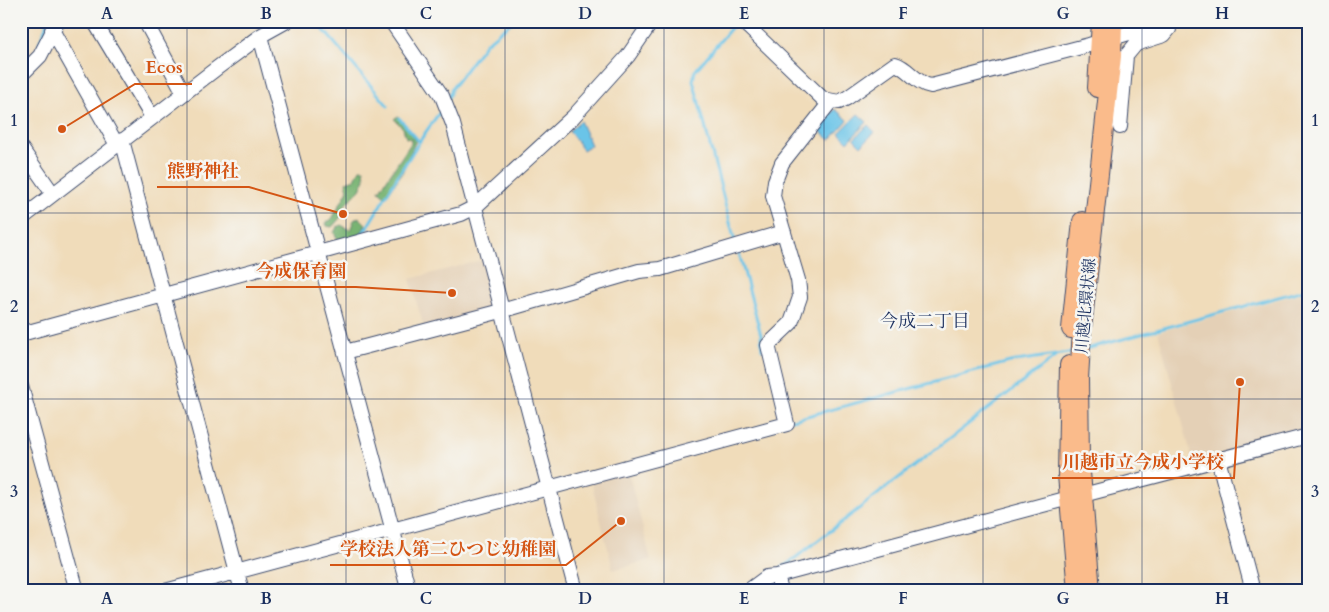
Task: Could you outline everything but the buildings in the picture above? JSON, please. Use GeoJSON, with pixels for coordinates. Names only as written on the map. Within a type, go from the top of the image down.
{"type":"FeatureCollection","features":[{"type":"Feature","properties":{"kind":"main road","name":"川越北環状線"},"geometry":{"type":"LineString","coordinates":[[1077,591],[1076,497],[1067,390],[1072,302],[1094,118],[1108,34],[1101,21]]}},
{"type":"Feature","properties":{"kind":"main road","name":"川越北環状線"},"geometry":{"type":"LineString","coordinates":[[1076,497],[1091,591]]}},
{"type":"Feature","properties":{"kind":"street"},"geometry":{"type":"LineString","coordinates":[[146,21],[184,93]]}},
{"type":"Feature","properties":{"kind":"street"},"geometry":{"type":"LineString","coordinates":[[21,219],[260,36],[287,21]]}},
{"type":"Feature","properties":{"kind":"street"},"geometry":{"type":"LineString","coordinates":[[391,21],[442,96],[448,111],[576,591]]}},
{"type":"Feature","properties":{"kind":"street"},"geometry":{"type":"LineString","coordinates":[[21,334],[431,224],[475,207],[573,117],[628,56],[652,21]]}},
{"type":"Feature","properties":{"kind":"street"},"geometry":{"type":"LineString","coordinates":[[742,21],[823,99],[839,102],[895,64],[922,84],[931,86],[1108,34],[1168,21],[1169,29],[1164,35],[1136,44],[1126,56],[1120,127]]}},
{"type":"Feature","properties":{"kind":"street"},"geometry":{"type":"LineString","coordinates":[[96,22],[152,117]]}},
{"type":"Feature","properties":{"kind":"street"},"geometry":{"type":"LineString","coordinates":[[21,75],[40,56],[55,26]]}},
{"type":"Feature","properties":{"kind":"street"},"geometry":{"type":"LineString","coordinates":[[55,26],[120,142],[164,296],[242,591]]}},
{"type":"Feature","properties":{"kind":"street"},"geometry":{"type":"LineString","coordinates":[[260,36],[409,591]]}},
{"type":"Feature","properties":{"kind":"street"},"geometry":{"type":"LineString","coordinates":[[165,591],[787,424],[768,346],[791,323],[800,297],[798,280],[773,196],[778,171],[787,155],[831,101]]}},
{"type":"Feature","properties":{"kind":"street"},"geometry":{"type":"LineString","coordinates":[[21,148],[53,194]]}},
{"type":"Feature","properties":{"kind":"street"},"geometry":{"type":"LineString","coordinates":[[345,352],[639,272],[660,269],[784,232]]}},
{"type":"Feature","properties":{"kind":"street"},"geometry":{"type":"LineString","coordinates":[[21,386],[77,591]]}},
{"type":"Feature","properties":{"kind":"street"},"geometry":{"type":"LineString","coordinates":[[748,591],[767,577],[777,576],[1308,436]]}},
{"type":"Feature","properties":{"kind":"street"},"geometry":{"type":"LineString","coordinates":[[1218,459],[1253,591]]}},
{"type":"Feature","properties":{"kind":"street"},"geometry":{"type":"LineString","coordinates":[[777,576],[781,591]]}},
{"type":"Feature","properties":{"kind":"shaded area"},"geometry":{"type":"Polygon","coordinates":[[[482,260],[494,307],[424,328],[410,279],[482,260]]]}},
{"type":"Feature","properties":{"kind":"shaded area"},"geometry":{"type":"Polygon","coordinates":[[[1308,292],[1308,431],[1193,461],[1158,332],[1308,292]]]}},
{"type":"Feature","properties":{"kind":"shaded area"},"geometry":{"type":"Polygon","coordinates":[[[628,471],[651,560],[613,570],[591,481],[628,471]]]}},
{"type":"Feature","properties":{"kind":"green space"},"geometry":{"type":"Polygon","coordinates":[[[398,116],[416,140],[402,173],[386,197],[379,191],[411,143],[411,139],[406,138],[403,128],[394,119],[398,116]]]}},
{"type":"Feature","properties":{"kind":"green space"},"geometry":{"type":"Polygon","coordinates":[[[360,169],[364,169],[365,179],[360,190],[345,205],[340,218],[332,227],[327,226],[326,223],[332,219],[348,190],[346,182],[355,179],[360,169]]]}},
{"type":"Feature","properties":{"kind":"green space"},"geometry":{"type":"Polygon","coordinates":[[[359,217],[366,224],[360,236],[339,241],[334,233],[337,227],[341,225],[350,230],[354,220],[359,217]]]}},
{"type":"Feature","properties":{"kind":"water"},"geometry":{"type":"Polygon","coordinates":[[[835,109],[848,120],[830,140],[818,129],[835,109]]]}},
{"type":"Feature","properties":{"kind":"water"},"geometry":{"type":"Polygon","coordinates":[[[858,114],[867,122],[848,142],[839,133],[858,114]]]}},
{"type":"Feature","properties":{"kind":"water"},"geometry":{"type":"Polygon","coordinates":[[[580,121],[591,145],[583,150],[569,131],[580,121]]]}},
{"type":"Feature","properties":{"kind":"water"},"geometry":{"type":"Polygon","coordinates":[[[868,125],[875,132],[861,146],[854,139],[868,125]]]}},
{"type":"Feature","properties":{"kind":"waterway"},"geometry":{"type":"LineString","coordinates":[[39,44],[48,21]]}},
{"type":"Feature","properties":{"kind":"waterway"},"geometry":{"type":"LineString","coordinates":[[316,21],[388,106]]}},
{"type":"Feature","properties":{"kind":"waterway"},"geometry":{"type":"LineString","coordinates":[[448,98],[452,88],[486,43],[513,21]]}},
{"type":"Feature","properties":{"kind":"waterway"},"geometry":{"type":"LineString","coordinates":[[752,21],[766,33],[793,27],[800,21]]}},
{"type":"Feature","properties":{"kind":"waterway"},"geometry":{"type":"LineString","coordinates":[[735,242],[693,80],[695,71],[736,22]]}},
{"type":"Feature","properties":{"kind":"waterway"},"geometry":{"type":"LineString","coordinates":[[362,235],[411,155],[443,108]]}},
{"type":"Feature","properties":{"kind":"waterway"},"geometry":{"type":"LineString","coordinates":[[399,118],[418,140]]}},
{"type":"Feature","properties":{"kind":"waterway"},"geometry":{"type":"LineString","coordinates":[[739,253],[761,335],[762,349]]}},
{"type":"Feature","properties":{"kind":"waterway"},"geometry":{"type":"LineString","coordinates":[[1086,349],[1308,289]]}},
{"type":"Feature","properties":{"kind":"waterway"},"geometry":{"type":"LineString","coordinates":[[792,420],[1010,362],[1075,352]]}},
{"type":"Feature","properties":{"kind":"waterway"},"geometry":{"type":"LineString","coordinates":[[781,569],[1055,357]]}},
{"type":"Feature","properties":{"kind":"waterway"},"geometry":{"type":"LineString","coordinates":[[148,591],[163,587]]}},
{"type":"Feature","properties":{"kind":"place","name":"Ecos"},"geometry":{"type":"Point","coordinates":[62,129]}},
{"type":"Feature","properties":{"kind":"place","name":"熊野神社"},"geometry":{"type":"Point","coordinates":[343,214]}},
{"type":"Feature","properties":{"kind":"place","name":"今成保育園"},"geometry":{"type":"Point","coordinates":[452,293]}},
{"type":"Feature","properties":{"kind":"place","name":"川越市立今成小学校"},"geometry":{"type":"Point","coordinates":[1240,382]}},
{"type":"Feature","properties":{"kind":"place","name":"学校法人第二ひつじ幼稚園"},"geometry":{"type":"Point","coordinates":[621,521]}},
{"type":"Feature","properties":{"kind":"district","name":"今成二丁目"},"geometry":{"type":"Point","coordinates":[925,321]}}]}
